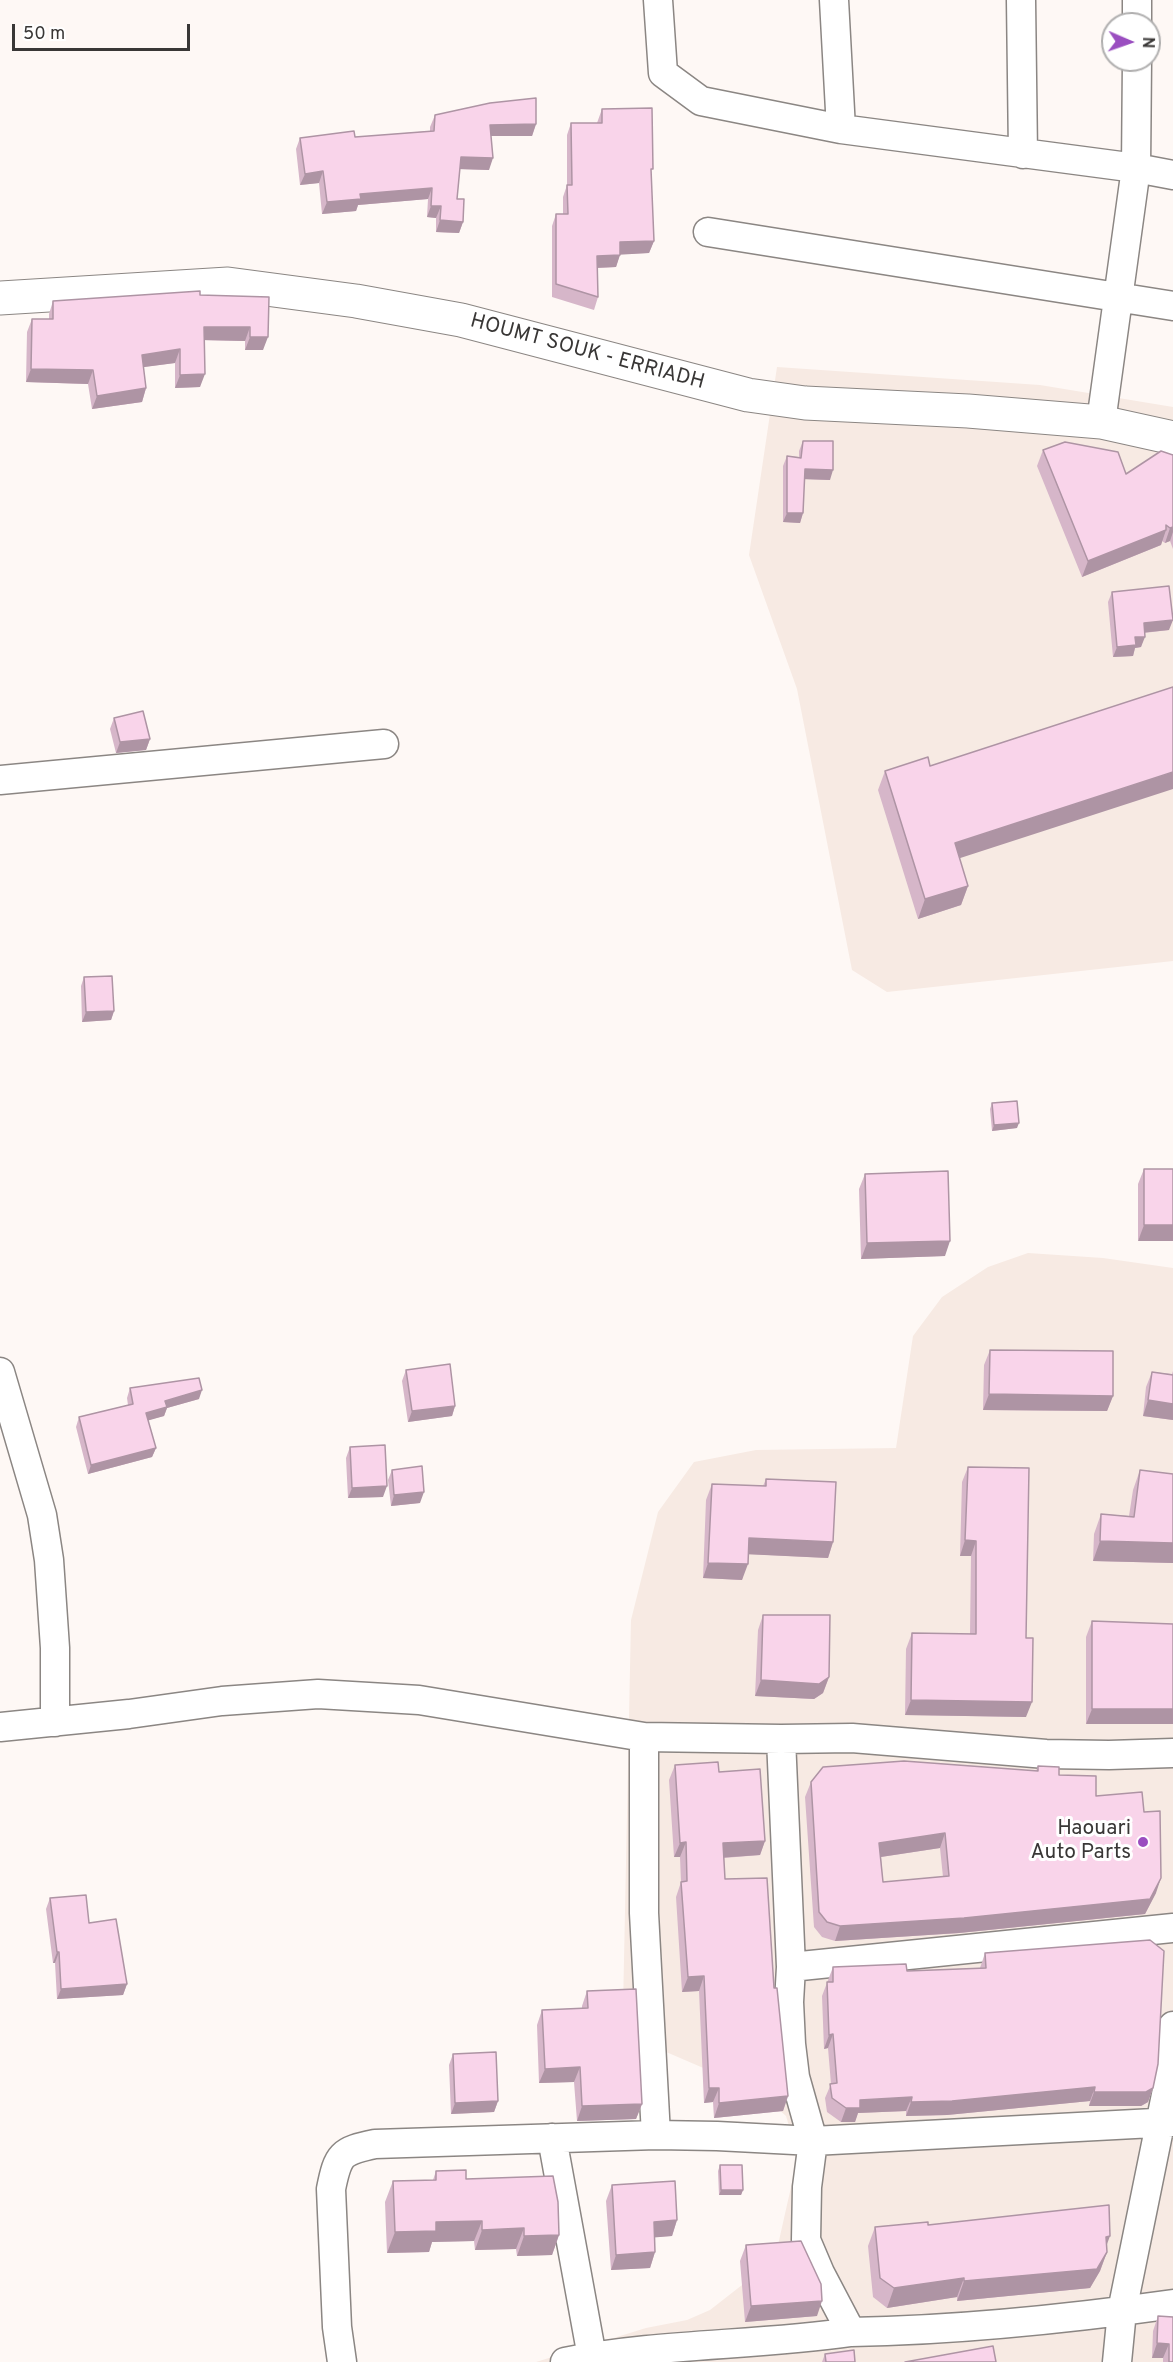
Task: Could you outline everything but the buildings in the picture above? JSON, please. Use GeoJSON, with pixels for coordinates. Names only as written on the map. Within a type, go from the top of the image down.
{"type":"FeatureCollection","features":[{"type":"Feature","properties":{"kind":"street"},"geometry":{"type":"LineString","coordinates":[[658,0],[663,73],[701,101],[841,129],[1136,168],[1173,175]]}},
{"type":"Feature","properties":{"kind":"street"},"geometry":{"type":"LineString","coordinates":[[834,0],[841,129]]}},
{"type":"Feature","properties":{"kind":"street"},"geometry":{"type":"LineString","coordinates":[[1021,0],[1023,154]]}},
{"type":"Feature","properties":{"kind":"street"},"geometry":{"type":"LineString","coordinates":[[1101,422],[1136,168],[1137,72]]}},
{"type":"Feature","properties":{"kind":"street"},"geometry":{"type":"LineString","coordinates":[[708,232],[1173,306]]}},
{"type":"Feature","properties":{"kind":"street","name":"HOUMT SOUK - ERRIADH"},"geometry":{"type":"LineString","coordinates":[[0,298],[228,284],[356,301],[461,320],[748,395],[805,404],[968,411],[1101,422],[1173,438]]}},
{"type":"Feature","properties":{"kind":"street"},"geometry":{"type":"LineString","coordinates":[[0,780],[384,744]]}},
{"type":"Feature","properties":{"kind":"street"},"geometry":{"type":"LineString","coordinates":[[0,1372],[42,1515],[48,1550],[54,1608],[55,1722]]}},
{"type":"Feature","properties":{"kind":"street"},"geometry":{"type":"LineString","coordinates":[[0,1727],[222,1701],[318,1694],[419,1700],[644,1737],[852,1738],[1046,1754],[1173,1753]]}},
{"type":"Feature","properties":{"kind":"street"},"geometry":{"type":"LineString","coordinates":[[644,1737],[644,1913],[656,2135]]}},
{"type":"Feature","properties":{"kind":"street"},"geometry":{"type":"LineString","coordinates":[[781,1739],[791,1967],[789,2002],[791,2044],[795,2077],[813,2141],[807,2187],[806,2240],[820,2273],[851,2332]]}},
{"type":"Feature","properties":{"kind":"street"},"geometry":{"type":"LineString","coordinates":[[791,1967],[1173,1928]]}},
{"type":"Feature","properties":{"kind":"street"},"geometry":{"type":"LineString","coordinates":[[1117,2362],[1122,2311],[1167,2121],[1173,2026]]}},
{"type":"Feature","properties":{"kind":"street"},"geometry":{"type":"LineString","coordinates":[[342,2362],[337,2327],[331,2189],[342,2156],[351,2149],[375,2144],[656,2135],[813,2141],[1167,2121]]}},
{"type":"Feature","properties":{"kind":"street"},"geometry":{"type":"LineString","coordinates":[[552,2138],[579,2359],[700,2346],[770,2342],[851,2332],[961,2327],[1173,2304]]}},
{"type":"Feature","properties":{"kind":"shaded area"},"geometry":{"type":"Polygon","coordinates":[[[777,367],[1040,385],[1173,407],[1173,961],[887,992],[852,970],[797,689],[749,555],[777,367]]]}},
{"type":"Feature","properties":{"kind":"shaded area"},"geometry":{"type":"Polygon","coordinates":[[[1028,1253],[1103,1258],[1173,1268],[1173,2362],[536,2362],[646,2328],[687,2320],[710,2310],[751,2278],[778,2245],[798,2156],[786,2116],[759,2092],[643,2042],[623,2008],[631,1620],[658,1512],[694,1462],[756,1450],[896,1448],[913,1336],[942,1297],[988,1267],[1028,1253]]]}},
{"type":"Feature","properties":{"kind":"place","name":"Haouari Auto Parts"},"geometry":{"type":"Point","coordinates":[1143,1842]}}]}
